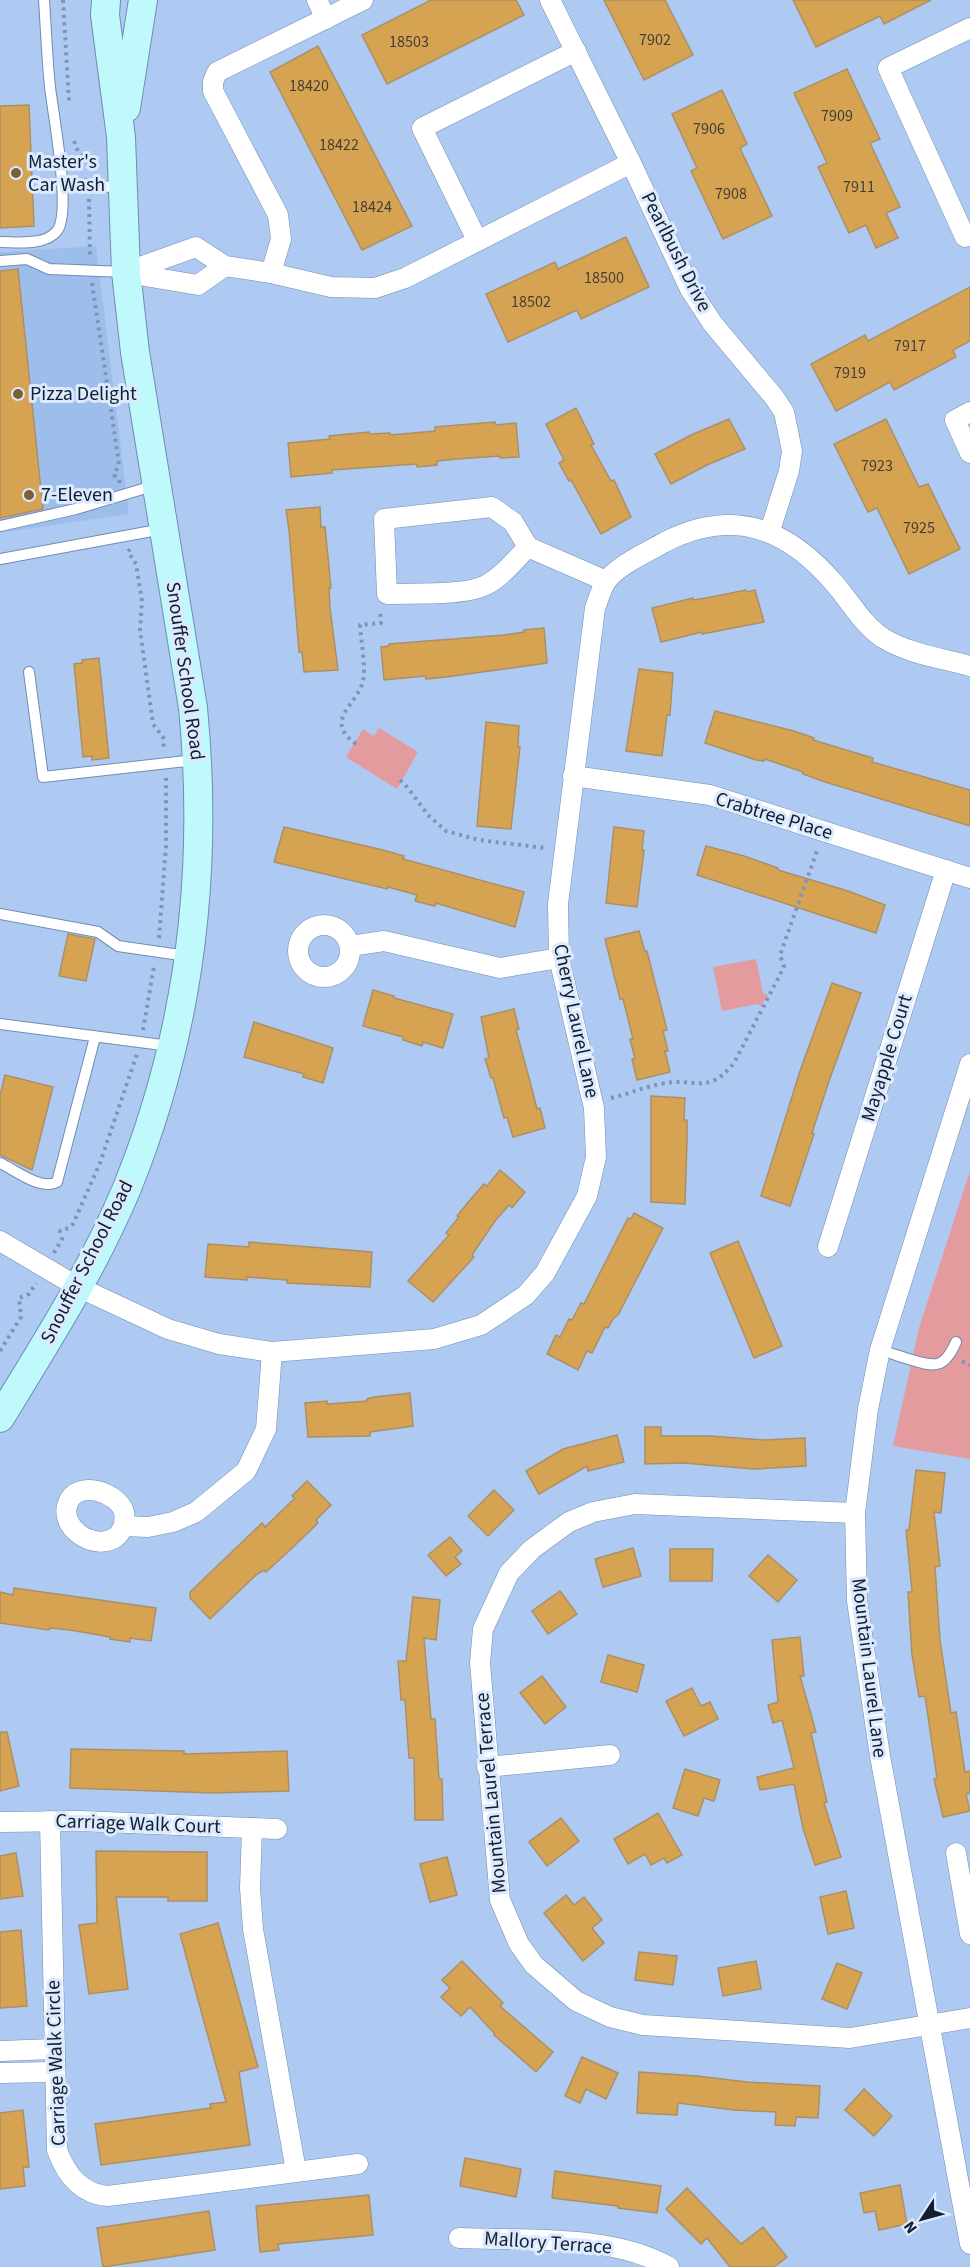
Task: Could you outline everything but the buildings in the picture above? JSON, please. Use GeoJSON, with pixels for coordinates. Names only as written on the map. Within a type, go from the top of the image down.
{"type":"FeatureCollection","features":[{"type":"Feature","properties":{"kind":"main road","name":"Snouffer School Road"},"geometry":{"type":"LineString","coordinates":[[0,1418],[78,1287],[126,1189],[146,1137],[173,1046],[190,957],[196,897],[200,836],[198,760],[193,708],[138,372],[126,272],[121,137],[105,15],[106,0]]}},
{"type":"Feature","properties":{"kind":"main road","name":"Snouffer School Road"},"geometry":{"type":"LineString","coordinates":[[121,137],[143,0]]}},
{"type":"Feature","properties":{"kind":"street"},"geometry":{"type":"LineString","coordinates":[[316,0],[326,19]]}},
{"type":"Feature","properties":{"kind":"street"},"geometry":{"type":"LineString","coordinates":[[271,273],[281,239],[278,215],[213,91],[213,82],[217,72],[363,0]]}},
{"type":"Feature","properties":{"kind":"street","name":"Pearlbush Drive"},"geometry":{"type":"LineString","coordinates":[[550,0],[631,163],[690,289],[713,324],[784,412],[792,451],[789,471],[770,531]]}},
{"type":"Feature","properties":{"kind":"street"},"geometry":{"type":"LineString","coordinates":[[970,28],[888,68],[965,237],[970,235]]}},
{"type":"Feature","properties":{"kind":"street"},"geometry":{"type":"LineString","coordinates":[[477,240],[422,128],[576,51]]}},
{"type":"Feature","properties":{"kind":"street"},"geometry":{"type":"LineString","coordinates":[[126,272],[196,247],[225,266],[271,273],[331,287],[375,288],[405,278],[631,163]]}},
{"type":"Feature","properties":{"kind":"street"},"geometry":{"type":"LineString","coordinates":[[126,272],[198,285],[225,266]]}},
{"type":"Feature","properties":{"kind":"street"},"geometry":{"type":"LineString","coordinates":[[970,412],[955,420],[970,453]]}},
{"type":"Feature","properties":{"kind":"street"},"geometry":{"type":"LineString","coordinates":[[528,547],[500,575],[474,590],[387,594],[384,519],[492,507],[513,522],[528,547],[606,581]]}},
{"type":"Feature","properties":{"kind":"street","name":"Cherry Laurel Lane"},"geometry":{"type":"LineString","coordinates":[[0,1241],[78,1287],[168,1329],[219,1344],[272,1352],[434,1339],[481,1325],[526,1295],[545,1273],[586,1196],[596,1157],[593,1102],[559,958],[558,904],[595,608],[606,581],[632,559],[680,534],[729,524],[770,531],[814,559],[868,624],[883,637],[912,651],[970,666]]}},
{"type":"Feature","properties":{"kind":"street","name":"Crabtree Place"},"geometry":{"type":"LineString","coordinates":[[573,776],[710,795],[970,878]]}},
{"type":"Feature","properties":{"kind":"street","name":"Mayapple Court"},"geometry":{"type":"LineString","coordinates":[[828,1247],[946,870]]}},
{"type":"Feature","properties":{"kind":"street"},"geometry":{"type":"LineString","coordinates":[[350,946],[384,941],[500,968],[559,958]]}},
{"type":"Feature","properties":{"kind":"street","name":"Mountain Laurel Lane"},"geometry":{"type":"LineString","coordinates":[[969,1068],[880,1350],[867,1409],[855,1513],[857,1601],[880,1756],[970,2244]]}},
{"type":"Feature","properties":{"kind":"street"},"geometry":{"type":"LineString","coordinates":[[124,1526],[148,1527],[165,1524],[196,1512],[246,1471],[266,1429],[272,1352]]}},
{"type":"Feature","properties":{"kind":"street","name":"Mountain Laurel Terrace"},"geometry":{"type":"LineString","coordinates":[[855,1513],[635,1504],[593,1512],[569,1522],[532,1549],[509,1573],[483,1629],[480,1663],[500,1900],[519,1944],[534,1965],[576,2001],[610,2017],[643,2025],[850,2038],[970,2018]]}},
{"type":"Feature","properties":{"kind":"street"},"geometry":{"type":"LineString","coordinates":[[488,1767],[610,1755]]}},
{"type":"Feature","properties":{"kind":"street","name":"Carriage Walk Court"},"geometry":{"type":"LineString","coordinates":[[0,1822],[50,1821],[277,1829]]}},
{"type":"Feature","properties":{"kind":"street","name":"Carriage Walk Circle"},"geometry":{"type":"LineString","coordinates":[[50,1821],[57,2150],[62,2165],[71,2178],[83,2189],[108,2196],[358,2164]]}},
{"type":"Feature","properties":{"kind":"street"},"geometry":{"type":"LineString","coordinates":[[252,1828],[250,1888],[253,1929],[296,2171]]}},
{"type":"Feature","properties":{"kind":"street"},"geometry":{"type":"LineString","coordinates":[[956,1853],[970,1934]]}},
{"type":"Feature","properties":{"kind":"street"},"geometry":{"type":"LineString","coordinates":[[0,2051],[54,2049]]}},
{"type":"Feature","properties":{"kind":"street"},"geometry":{"type":"LineString","coordinates":[[0,2073],[54,2072]]}},
{"type":"Feature","properties":{"kind":"street","name":"Mallory Terrace"},"geometry":{"type":"LineString","coordinates":[[459,2238],[598,2244],[630,2250],[669,2267]]}},
{"type":"Feature","properties":{"kind":"lane"},"geometry":{"type":"LineString","coordinates":[[0,242],[45,239],[56,232],[62,220],[62,182],[50,88],[44,0]]}},
{"type":"Feature","properties":{"kind":"lane"},"geometry":{"type":"LineString","coordinates":[[62,182],[122,188]]}},
{"type":"Feature","properties":{"kind":"lane"},"geometry":{"type":"LineString","coordinates":[[0,261],[27,259],[50,269],[126,272]]}},
{"type":"Feature","properties":{"kind":"lane"},"geometry":{"type":"LineString","coordinates":[[0,526],[76,508],[156,485]]}},
{"type":"Feature","properties":{"kind":"lane"},"geometry":{"type":"LineString","coordinates":[[0,559],[164,528]]}},
{"type":"Feature","properties":{"kind":"lane"},"geometry":{"type":"LineString","coordinates":[[29,672],[43,777],[198,760]]}},
{"type":"Feature","properties":{"kind":"lane"},"geometry":{"type":"LineString","coordinates":[[0,914],[98,932],[118,946],[190,957]]}},
{"type":"Feature","properties":{"kind":"lane"},"geometry":{"type":"LineString","coordinates":[[0,1024],[173,1046]]}},
{"type":"Feature","properties":{"kind":"lane"},"geometry":{"type":"LineString","coordinates":[[0,1163],[42,1185],[57,1182],[95,1037]]}},
{"type":"Feature","properties":{"kind":"lane"},"geometry":{"type":"LineString","coordinates":[[880,1350],[932,1366],[942,1363],[950,1355],[956,1342]]}},
{"type":"Feature","properties":{"kind":"path"},"geometry":{"type":"LineString","coordinates":[[63,0],[69,106]]}},
{"type":"Feature","properties":{"kind":"path"},"geometry":{"type":"LineString","coordinates":[[73,138],[79,152],[83,156],[88,156],[90,176]]}},
{"type":"Feature","properties":{"kind":"path"},"geometry":{"type":"LineString","coordinates":[[89,198],[89,251]]}},
{"type":"Feature","properties":{"kind":"path"},"geometry":{"type":"LineString","coordinates":[[92,287],[119,464],[114,475],[119,479]]}},
{"type":"Feature","properties":{"kind":"path"},"geometry":{"type":"LineString","coordinates":[[62,1239],[60,1231],[73,1224],[100,1163],[119,1112],[140,1042],[162,916],[166,846],[163,737],[153,724],[140,630],[142,601],[136,564],[128,552],[130,550]]}},
{"type":"Feature","properties":{"kind":"path"},"geometry":{"type":"LineString","coordinates":[[356,744],[347,737],[342,724],[343,716],[363,682],[360,626],[381,623],[380,607],[387,594]]}},
{"type":"Feature","properties":{"kind":"path"},"geometry":{"type":"LineString","coordinates":[[400,780],[428,815],[447,831],[480,840],[564,850]]}},
{"type":"Feature","properties":{"kind":"path"},"geometry":{"type":"LineString","coordinates":[[593,1102],[664,1083],[707,1084],[727,1072],[734,1063],[784,967],[780,955],[823,831]]}},
{"type":"Feature","properties":{"kind":"path"},"geometry":{"type":"LineString","coordinates":[[0,1351],[21,1317],[20,1298],[29,1294]]}},
{"type":"Feature","properties":{"kind":"shaded area"},"geometry":{"type":"Polygon","coordinates":[[[96,246],[129,514],[0,533],[0,252],[96,246]]]}},
{"type":"Feature","properties":{"kind":"shaded area"},"geometry":{"type":"Polygon","coordinates":[[[379,728],[418,752],[397,789],[346,757],[363,729],[374,736],[379,728]]]}},
{"type":"Feature","properties":{"kind":"shaded area"},"geometry":{"type":"Polygon","coordinates":[[[756,959],[763,993],[768,995],[761,1006],[757,1004],[722,1011],[713,967],[756,959]]]}},
{"type":"Feature","properties":{"kind":"shaded area"},"geometry":{"type":"Polygon","coordinates":[[[970,1171],[970,1459],[893,1446],[919,1328],[970,1171]]]}},
{"type":"Feature","properties":{"kind":"place","name":"Master's Car Wash"},"geometry":{"type":"Point","coordinates":[16,173]}},
{"type":"Feature","properties":{"kind":"place","name":"Pizza Delight"},"geometry":{"type":"Point","coordinates":[18,394]}},
{"type":"Feature","properties":{"kind":"place","name":"7-Eleven"},"geometry":{"type":"Point","coordinates":[29,495]}}]}
